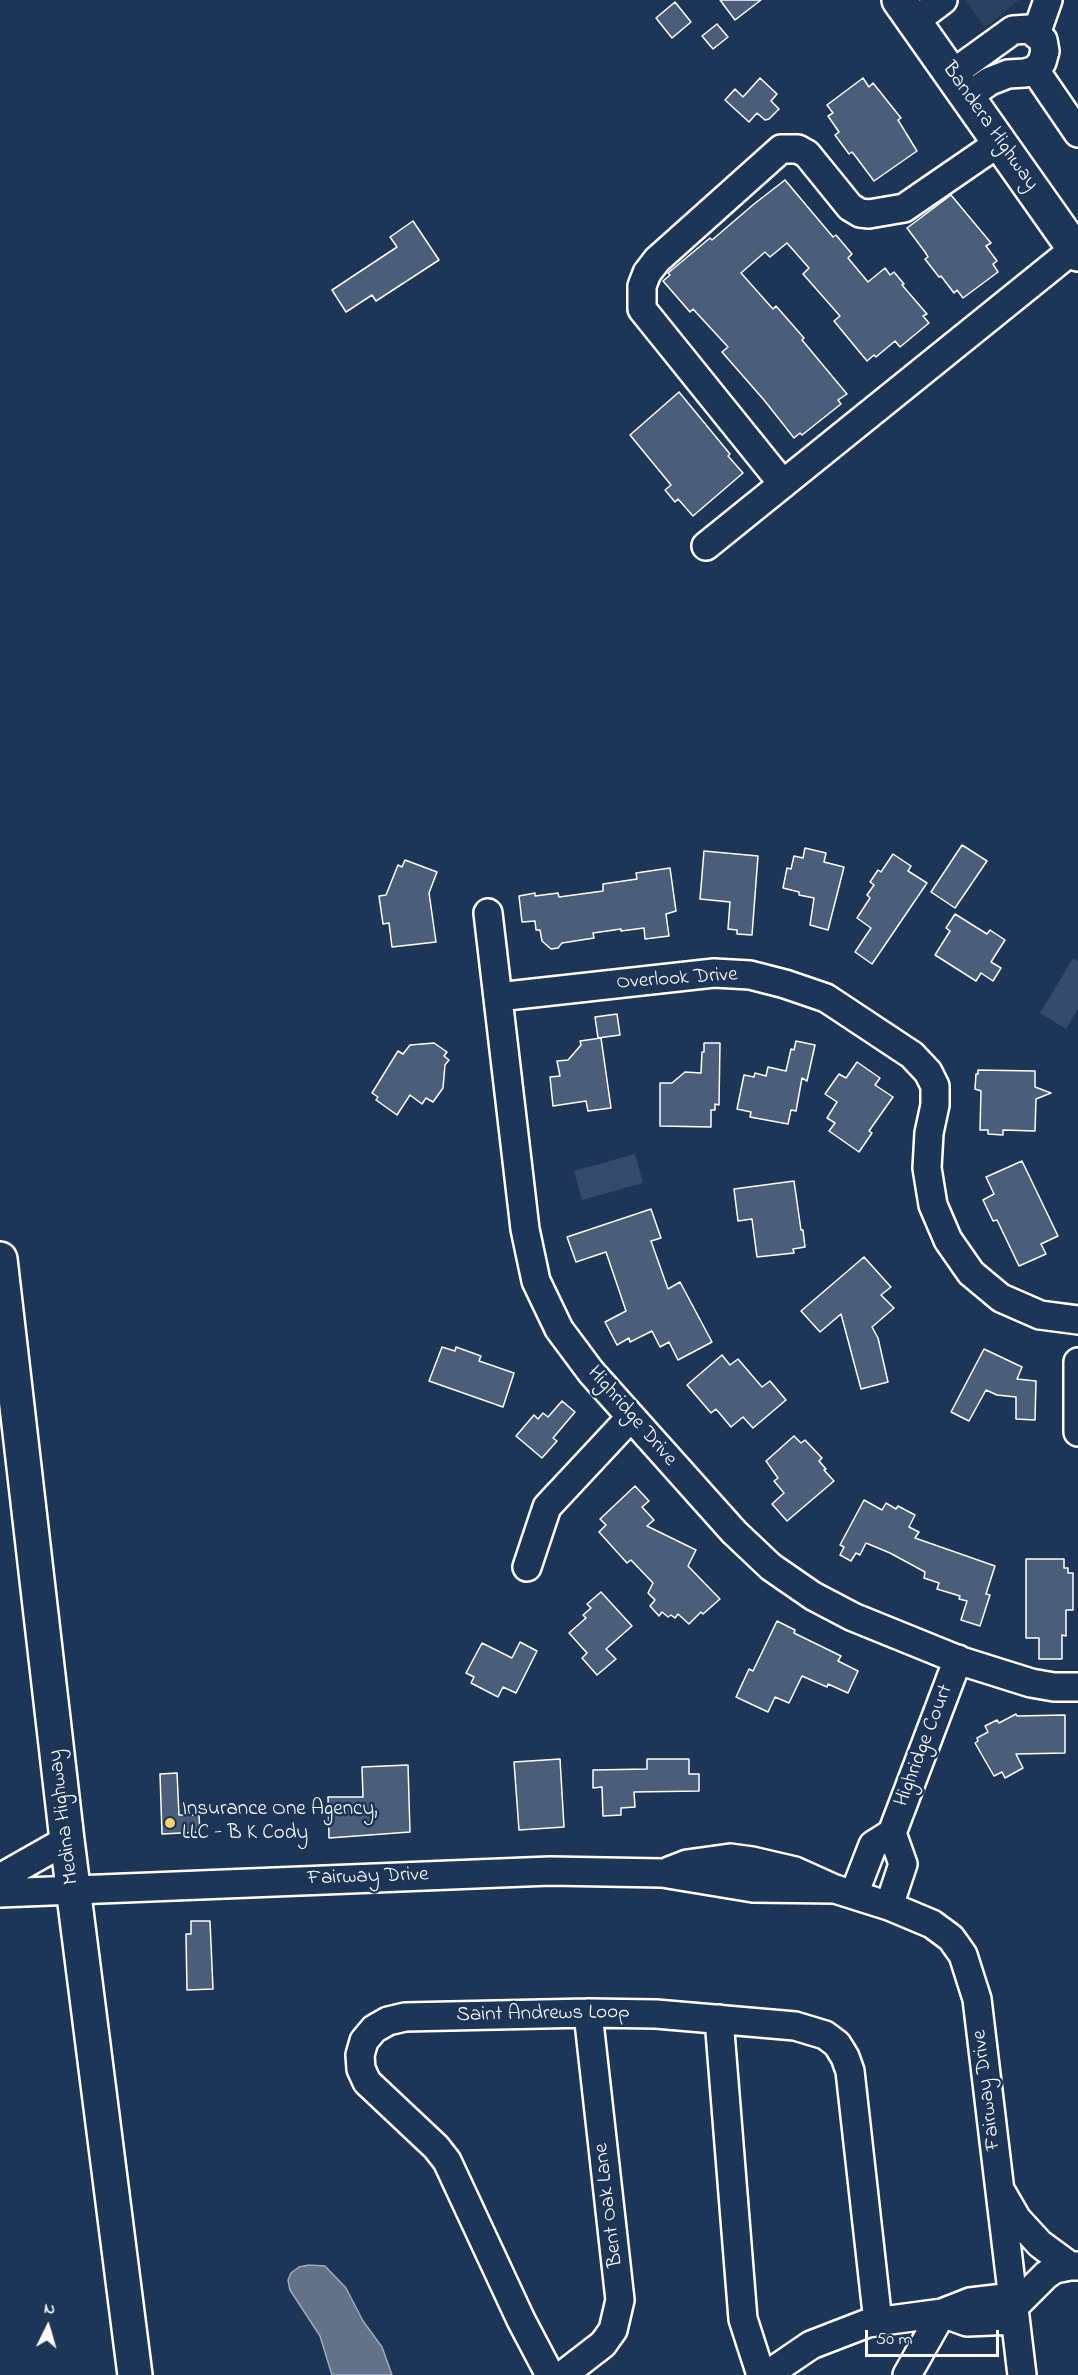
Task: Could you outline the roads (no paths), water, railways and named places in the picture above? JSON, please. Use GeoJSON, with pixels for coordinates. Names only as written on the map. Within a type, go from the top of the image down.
{"type":"FeatureCollection","features":[{"type":"Feature","properties":{"kind":"main road","name":"Bandera Highway"},"geometry":{"type":"LineString","coordinates":[[907,11],[1076,251]]}},
{"type":"Feature","properties":{"kind":"main road","name":"Medina Highway"},"geometry":{"type":"LineString","coordinates":[[0,1259],[67,1840],[135,2375]]}},
{"type":"Feature","properties":{"kind":"street"},"geometry":{"type":"LineString","coordinates":[[907,11],[943,0]]}},
{"type":"Feature","properties":{"kind":"street"},"geometry":{"type":"LineString","coordinates":[[1036,34],[1048,0]]}},
{"type":"Feature","properties":{"kind":"street"},"geometry":{"type":"LineString","coordinates":[[1029,29],[1043,40],[1045,51],[1042,62],[1035,70],[1008,74],[990,81],[960,85],[1013,30],[1029,29]]}},
{"type":"Feature","properties":{"kind":"street"},"geometry":{"type":"LineString","coordinates":[[1035,70],[1078,133]]}},
{"type":"Feature","properties":{"kind":"street"},"geometry":{"type":"LineString","coordinates":[[783,484],[642,309],[642,286],[647,273],[657,260],[781,149],[789,148],[807,154],[850,207],[860,213],[869,214],[882,211],[892,212],[904,208],[995,135]]}},
{"type":"Feature","properties":{"kind":"street"},"geometry":{"type":"LineString","coordinates":[[706,546],[1076,251]]}},
{"type":"Feature","properties":{"kind":"street","name":"Highridge Drive"},"geometry":{"type":"LineString","coordinates":[[489,913],[525,1229],[537,1281],[559,1329],[591,1372],[734,1532],[771,1567],[813,1596],[853,1617],[958,1659],[1031,1683],[1054,1687],[1078,1687]]}},
{"type":"Feature","properties":{"kind":"street","name":"Overlook Drive"},"geometry":{"type":"LineString","coordinates":[[498,997],[714,973],[750,975],[785,984],[826,999],[912,1055],[928,1072],[935,1086],[935,1105],[929,1133],[927,1168],[933,1205],[948,1240],[971,1273],[1001,1298],[1040,1315],[1078,1320]]}},
{"type":"Feature","properties":{"kind":"street"},"geometry":{"type":"LineString","coordinates":[[1078,1362],[1078,1432]]}},
{"type":"Feature","properties":{"kind":"street"},"geometry":{"type":"LineString","coordinates":[[527,1567],[547,1507],[630,1418]]}},
{"type":"Feature","properties":{"kind":"street","name":"Highridge Court"},"geometry":{"type":"LineString","coordinates":[[844,1892],[873,1845],[892,1833],[958,1659]]}},
{"type":"Feature","properties":{"kind":"street","name":"Highridge Court"},"geometry":{"type":"LineString","coordinates":[[890,1906],[903,1864],[892,1833]]}},
{"type":"Feature","properties":{"kind":"street"},"geometry":{"type":"LineString","coordinates":[[0,1878],[67,1840]]}},
{"type":"Feature","properties":{"kind":"street","name":"Fairway Drive"},"geometry":{"type":"LineString","coordinates":[[0,1893],[550,1871],[662,1873],[687,1864],[729,1858],[795,1871],[844,1892],[890,1906],[932,1924],[951,1938],[963,1955],[978,1999],[1022,2375]]}},
{"type":"Feature","properties":{"kind":"street","name":"Saint Andrews Loop"},"geometry":{"type":"LineString","coordinates":[[550,2375],[520,2320],[447,2162],[436,2147],[367,2082],[361,2069],[360,2055],[364,2041],[374,2029],[388,2021],[405,2018],[588,2013],[656,2014],[795,2026],[825,2035],[837,2044],[845,2056],[850,2071],[878,2322]]}},
{"type":"Feature","properties":{"kind":"street","name":"Bent Oak Lane"},"geometry":{"type":"LineString","coordinates":[[563,2375],[603,2344],[613,2330],[620,2300],[588,2013]]}},
{"type":"Feature","properties":{"kind":"street"},"geometry":{"type":"LineString","coordinates":[[719,2019],[743,2319],[761,2375]]}},
{"type":"Feature","properties":{"kind":"street"},"geometry":{"type":"LineString","coordinates":[[999,2188],[1017,2219],[1040,2244],[1074,2266]]}},
{"type":"Feature","properties":{"kind":"street"},"geometry":{"type":"LineString","coordinates":[[766,2375],[811,2345],[843,2331],[878,2322],[942,2313],[967,2322],[1013,2309],[1046,2275],[1054,2270],[1074,2266]]}},
{"type":"Feature","properties":{"kind":"street"},"geometry":{"type":"LineString","coordinates":[[907,2375],[942,2313]]}},
{"type":"Feature","properties":{"kind":"place","name":"Insurance One Agency, LLC - B K Cody"},"geometry":{"type":"Point","coordinates":[170,1823]}}]}
